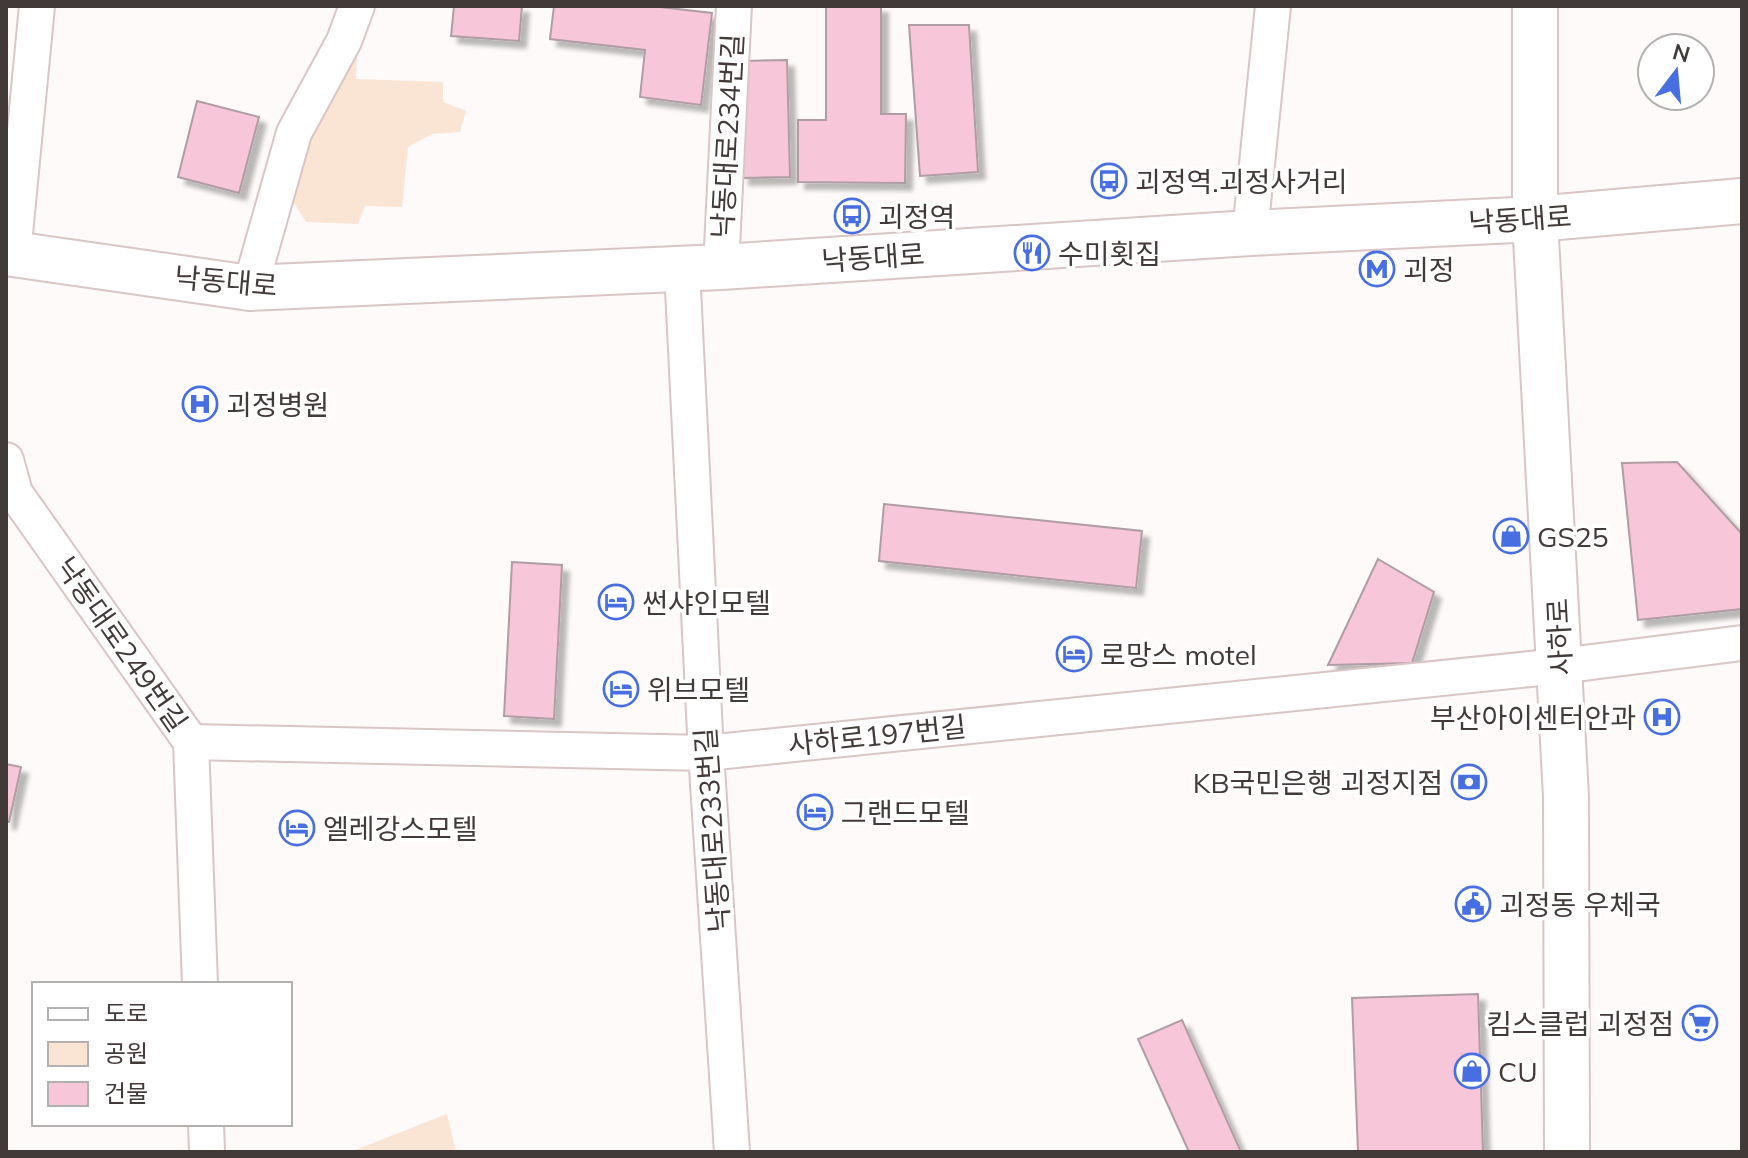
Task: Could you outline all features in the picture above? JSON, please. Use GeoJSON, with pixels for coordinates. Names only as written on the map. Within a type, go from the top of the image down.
{"type":"FeatureCollection","features":[{"type":"Feature","properties":{"kind":"main road","name":"사하로"},"geometry":{"type":"LineString","coordinates":[[1535,6],[1535,219],[1566,812],[1567,1152]]}},
{"type":"Feature","properties":{"kind":"main road","name":"낙동대로"},"geometry":{"type":"LineString","coordinates":[[9,253],[250,288],[702,268],[1250,233],[1535,219],[1742,201]]}},
{"type":"Feature","properties":{"kind":"street"},"geometry":{"type":"LineString","coordinates":[[9,253],[37,6]]}},
{"type":"Feature","properties":{"kind":"street"},"geometry":{"type":"LineString","coordinates":[[250,288],[294,133],[344,41],[357,6]]}},
{"type":"Feature","properties":{"kind":"street","name":"낙동대로234번길"},"geometry":{"type":"LineString","coordinates":[[702,268],[734,6]]}},
{"type":"Feature","properties":{"kind":"street"},"geometry":{"type":"LineString","coordinates":[[1250,233],[1273,6]]}},
{"type":"Feature","properties":{"kind":"street","name":"낙동대로233번길"},"geometry":{"type":"LineString","coordinates":[[702,268],[706,753],[732,1152]]}},
{"type":"Feature","properties":{"kind":"street","name":"낙동대로249번길"},"geometry":{"type":"LineString","coordinates":[[6,460],[15,493],[191,742],[200,982]]}},
{"type":"Feature","properties":{"kind":"street","name":"사하로197번길"},"geometry":{"type":"LineString","coordinates":[[191,742],[706,753],[1560,666],[1742,643]]}},
{"type":"Feature","properties":{"kind":"street"},"geometry":{"type":"LineString","coordinates":[[206,1126],[207,1152]]}},
{"type":"Feature","properties":{"kind":"green space"},"geometry":{"type":"Polygon","coordinates":[[[348,56],[357,57],[356,79],[443,82],[443,102],[466,111],[460,132],[432,134],[408,147],[402,207],[365,206],[358,224],[306,222],[292,200],[316,114],[348,56]]]}},
{"type":"Feature","properties":{"kind":"green space"},"geometry":{"type":"Polygon","coordinates":[[[447,1114],[456,1152],[350,1152],[447,1114]]]}},
{"type":"Feature","properties":{"kind":"building"},"geometry":{"type":"Polygon","coordinates":[[[454,6],[522,6],[519,41],[451,36],[454,6]]]}},
{"type":"Feature","properties":{"kind":"building"},"geometry":{"type":"Polygon","coordinates":[[[554,6],[651,6],[712,13],[701,105],[640,97],[645,50],[550,39],[554,6]]]}},
{"type":"Feature","properties":{"kind":"building"},"geometry":{"type":"Polygon","coordinates":[[[826,6],[881,6],[881,114],[906,114],[905,183],[798,182],[798,120],[826,120],[826,6]]]}},
{"type":"Feature","properties":{"kind":"building"},"geometry":{"type":"Polygon","coordinates":[[[909,25],[969,25],[978,172],[920,176],[909,25]]]}},
{"type":"Feature","properties":{"kind":"building"},"geometry":{"type":"Polygon","coordinates":[[[787,60],[790,177],[742,178],[741,61],[787,60]]]}},
{"type":"Feature","properties":{"kind":"building"},"geometry":{"type":"Polygon","coordinates":[[[197,101],[259,117],[239,193],[178,177],[197,101]]]}},
{"type":"Feature","properties":{"kind":"building"},"geometry":{"type":"Polygon","coordinates":[[[1677,462],[1742,534],[1742,609],[1638,620],[1622,463],[1677,462]]]}},
{"type":"Feature","properties":{"kind":"building"},"geometry":{"type":"Polygon","coordinates":[[[884,504],[1142,531],[1136,588],[879,561],[884,504]]]}},
{"type":"Feature","properties":{"kind":"building"},"geometry":{"type":"Polygon","coordinates":[[[1378,559],[1434,592],[1412,663],[1328,665],[1378,559]]]}},
{"type":"Feature","properties":{"kind":"building"},"geometry":{"type":"Polygon","coordinates":[[[512,562],[562,565],[554,719],[504,716],[512,562]]]}},
{"type":"Feature","properties":{"kind":"building"},"geometry":{"type":"Polygon","coordinates":[[[6,764],[21,767],[9,822],[6,822],[6,764]]]}},
{"type":"Feature","properties":{"kind":"building"},"geometry":{"type":"Polygon","coordinates":[[[1478,994],[1483,1152],[1358,1152],[1352,998],[1478,994]]]}},
{"type":"Feature","properties":{"kind":"building"},"geometry":{"type":"Polygon","coordinates":[[[1182,1020],[1241,1152],[1189,1152],[1138,1039],[1182,1020]]]}},
{"type":"Feature","properties":{"kind":"place","name":"괴정역.괴정사거리"},"geometry":{"type":"Point","coordinates":[1109,181]}},
{"type":"Feature","properties":{"kind":"place","name":"괴정역"},"geometry":{"type":"Point","coordinates":[852,216]}},
{"type":"Feature","properties":{"kind":"place","name":"수미횟집"},"geometry":{"type":"Point","coordinates":[1032,253]}},
{"type":"Feature","properties":{"kind":"place","name":"괴정"},"geometry":{"type":"Point","coordinates":[1377,269]}},
{"type":"Feature","properties":{"kind":"place","name":"괴정병원"},"geometry":{"type":"Point","coordinates":[200,404]}},
{"type":"Feature","properties":{"kind":"place","name":"GS25"},"geometry":{"type":"Point","coordinates":[1511,536]}},
{"type":"Feature","properties":{"kind":"place","name":"썬샤인모텔"},"geometry":{"type":"Point","coordinates":[616,602]}},
{"type":"Feature","properties":{"kind":"place","name":"로망스 motel"},"geometry":{"type":"Point","coordinates":[1074,654]}},
{"type":"Feature","properties":{"kind":"place","name":"위브모텔"},"geometry":{"type":"Point","coordinates":[621,689]}},
{"type":"Feature","properties":{"kind":"place","name":"부산아이센터안과"},"geometry":{"type":"Point","coordinates":[1662,717]}},
{"type":"Feature","properties":{"kind":"place","name":"KB국민은행 괴정지점"},"geometry":{"type":"Point","coordinates":[1469,782]}},
{"type":"Feature","properties":{"kind":"place","name":"그랜드모텔"},"geometry":{"type":"Point","coordinates":[815,812]}},
{"type":"Feature","properties":{"kind":"place","name":"엘레강스모텔"},"geometry":{"type":"Point","coordinates":[297,828]}},
{"type":"Feature","properties":{"kind":"place","name":"괴정동 우체국"},"geometry":{"type":"Point","coordinates":[1473,904]}},
{"type":"Feature","properties":{"kind":"place","name":"킴스클럽 괴정점"},"geometry":{"type":"Point","coordinates":[1700,1023]}},
{"type":"Feature","properties":{"kind":"place","name":"CU"},"geometry":{"type":"Point","coordinates":[1472,1071]}}]}
